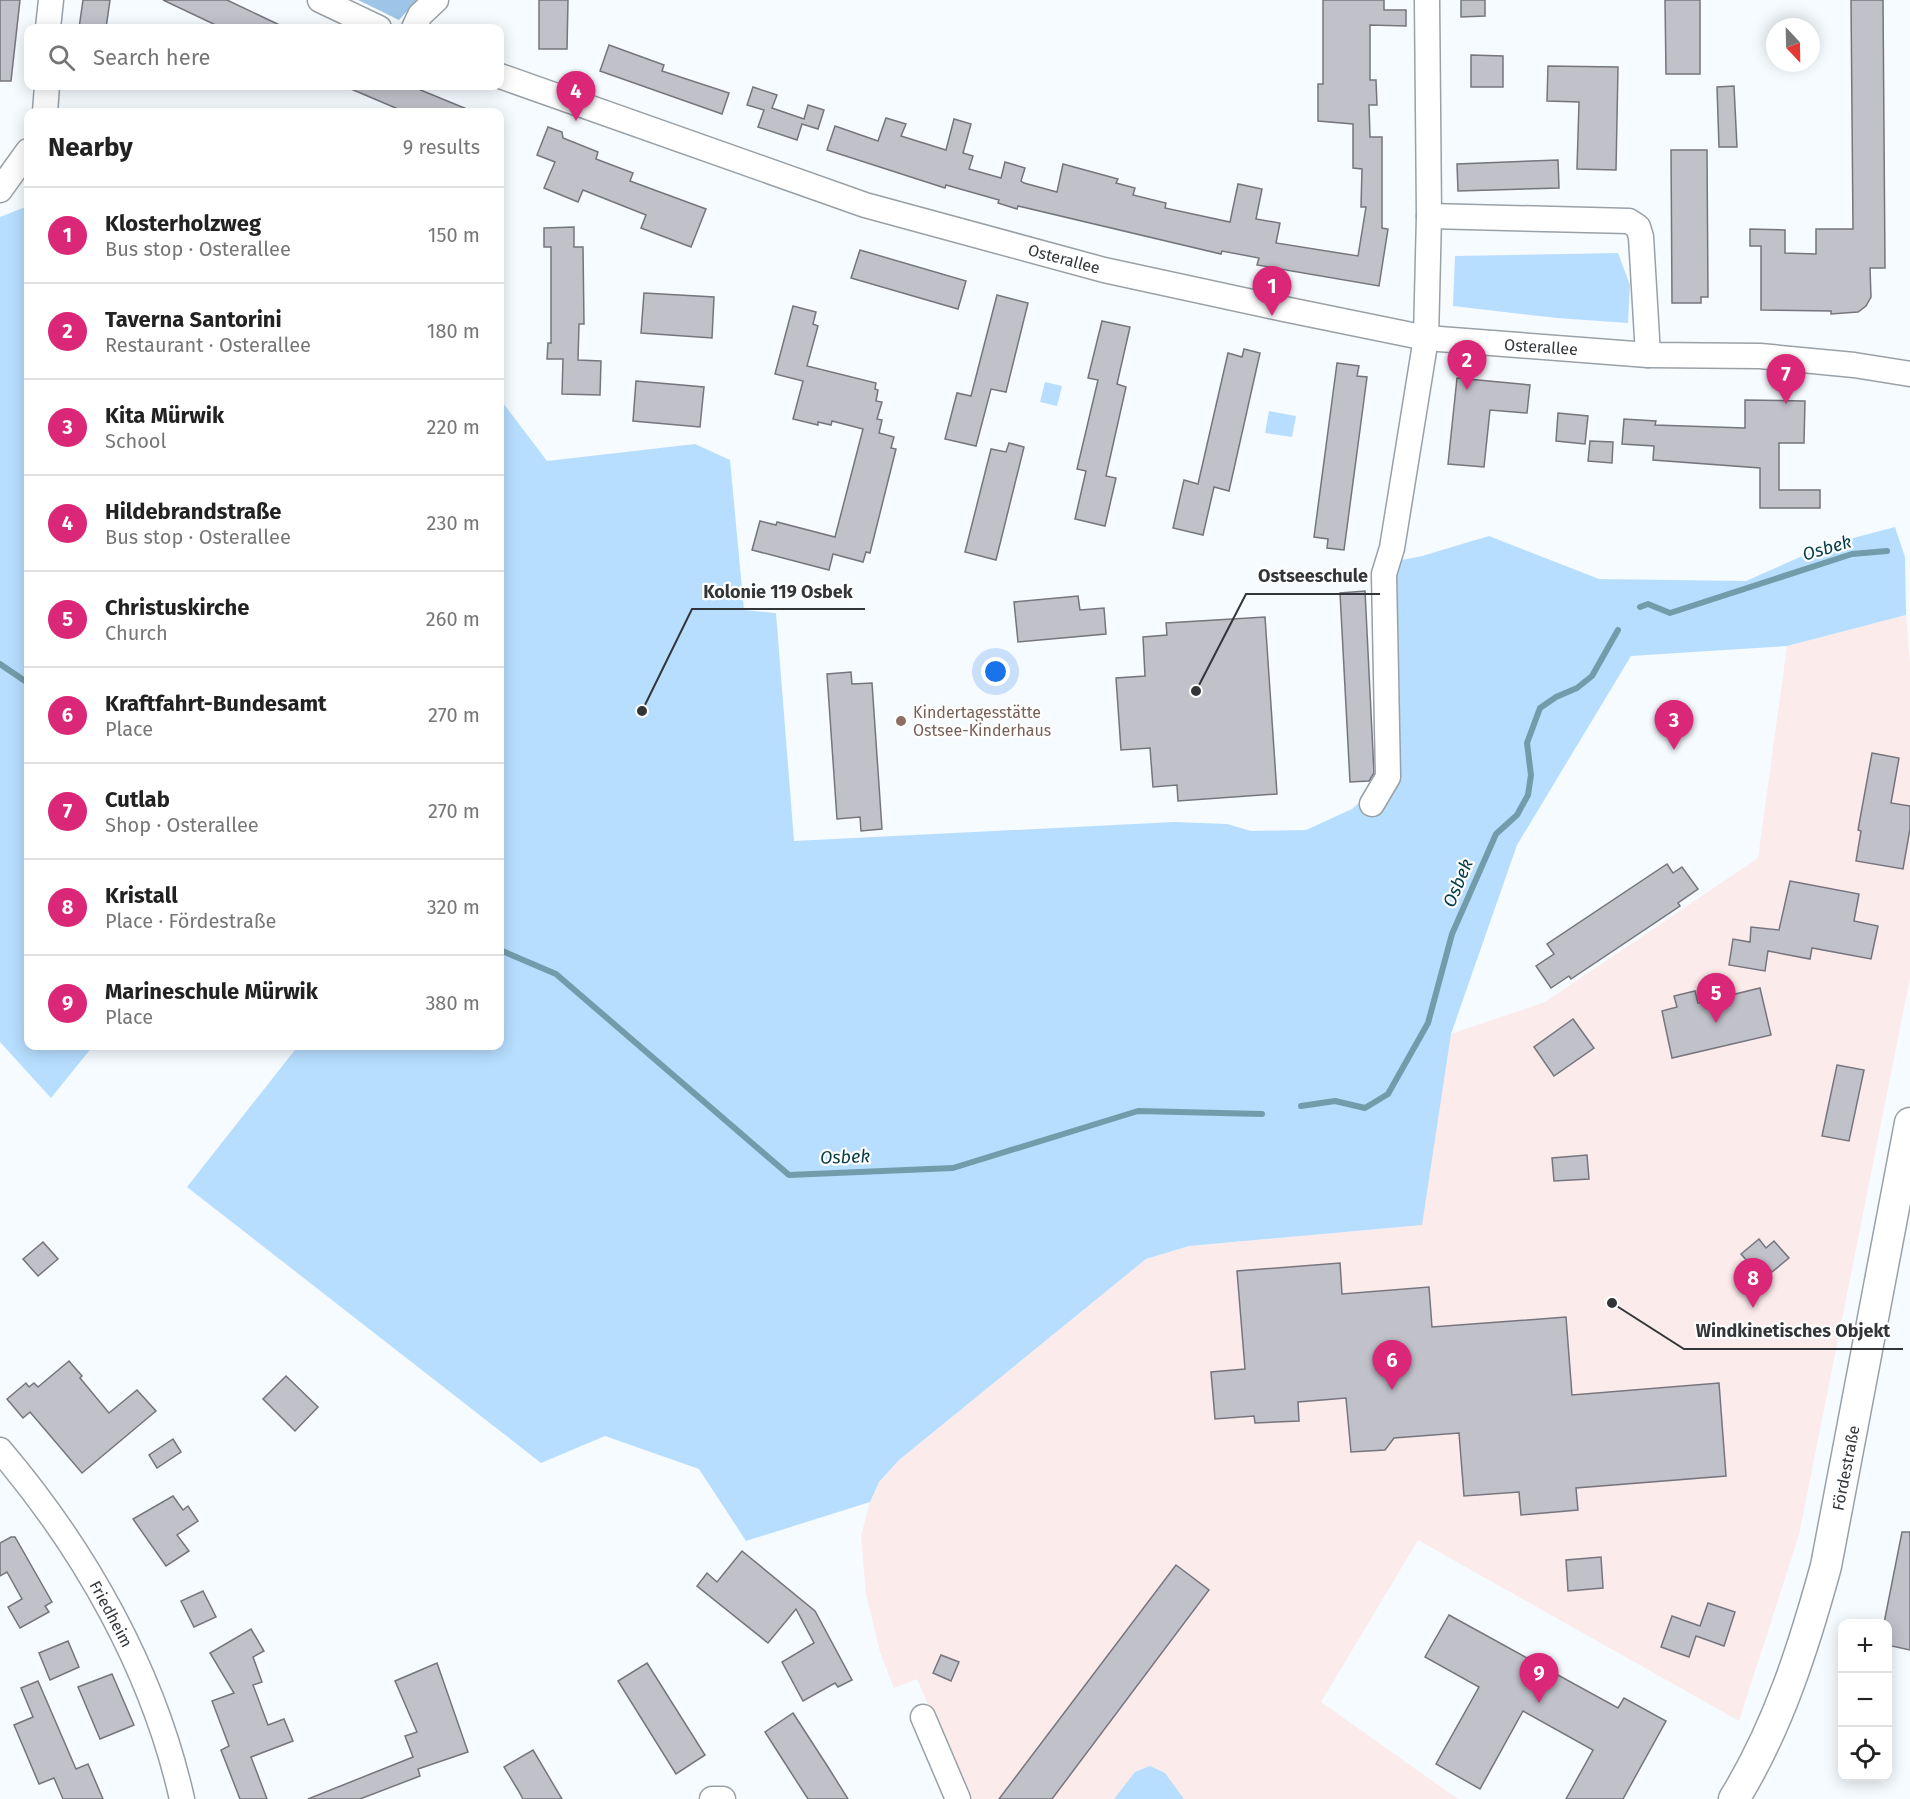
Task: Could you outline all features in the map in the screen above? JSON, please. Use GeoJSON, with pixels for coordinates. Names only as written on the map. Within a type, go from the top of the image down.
{"type":"FeatureCollection","features":[{"type":"Feature","properties":{"kind":"main road","name":"Fördestraße"},"geometry":{"type":"LineString","coordinates":[[1734,1799],[1787,1690],[1810,1625],[1826,1566],[1910,1123]]}},
{"type":"Feature","properties":{"kind":"street"},"geometry":{"type":"LineString","coordinates":[[48,24],[51,0]]}},
{"type":"Feature","properties":{"kind":"street"},"geometry":{"type":"LineString","coordinates":[[320,0],[371,24]]}},
{"type":"Feature","properties":{"kind":"street"},"geometry":{"type":"LineString","coordinates":[[416,24],[420,15],[436,0]]}},
{"type":"Feature","properties":{"kind":"street"},"geometry":{"type":"LineString","coordinates":[[1372,804],[1388,777],[1384,574],[1392,548],[1426,338],[1429,216],[1427,0]]}},
{"type":"Feature","properties":{"kind":"street","name":"Osterallee"},"geometry":{"type":"LineString","coordinates":[[504,77],[865,206],[1104,270],[1426,338],[1648,355],[1760,356],[1854,365],[1910,374]]}},
{"type":"Feature","properties":{"kind":"street"},"geometry":{"type":"LineString","coordinates":[[45,108],[47,90]]}},
{"type":"Feature","properties":{"kind":"street"},"geometry":{"type":"LineString","coordinates":[[0,190],[24,157]]}},
{"type":"Feature","properties":{"kind":"street"},"geometry":{"type":"LineString","coordinates":[[1429,216],[1629,221],[1638,227],[1641,237],[1648,355]]}},
{"type":"Feature","properties":{"kind":"street","name":"Friedheim"},"geometry":{"type":"LineString","coordinates":[[0,1450],[70,1542],[134,1658],[157,1714],[182,1799]]}},
{"type":"Feature","properties":{"kind":"street"},"geometry":{"type":"LineString","coordinates":[[923,1717],[958,1799]]}},
{"type":"Feature","properties":{"kind":"street"},"geometry":{"type":"LineString","coordinates":[[712,1799],[723,1799]]}},
{"type":"Feature","properties":{"kind":"shaded area"},"geometry":{"type":"Polygon","coordinates":[[[358,0],[417,0],[399,20],[358,0]]]}},
{"type":"Feature","properties":{"kind":"shaded area"},"geometry":{"type":"Polygon","coordinates":[[[24,208],[24,1050],[90,1050],[51,1098],[0,1042],[0,217],[24,208]]]}},
{"type":"Feature","properties":{"kind":"shaded area"},"geometry":{"type":"Polygon","coordinates":[[[1618,253],[1630,285],[1628,323],[1557,318],[1453,306],[1455,256],[1618,253]]]}},
{"type":"Feature","properties":{"kind":"shaded area"},"geometry":{"type":"Polygon","coordinates":[[[1045,382],[1062,386],[1057,406],[1040,402],[1045,382]]]}},
{"type":"Feature","properties":{"kind":"shaded area"},"geometry":{"type":"Polygon","coordinates":[[[504,404],[547,461],[695,444],[730,460],[744,610],[776,613],[794,841],[1174,822],[1227,824],[1251,831],[1306,830],[1352,809],[1379,786],[1376,565],[1422,556],[1489,536],[1599,579],[1746,581],[1827,545],[1895,527],[1905,557],[1906,615],[1787,646],[1631,656],[1517,845],[1451,1034],[1422,1225],[1189,1246],[1146,1259],[899,1460],[879,1482],[870,1502],[746,1541],[699,1469],[605,1436],[541,1463],[187,1187],[295,1050],[504,1050],[504,404]]]}},
{"type":"Feature","properties":{"kind":"shaded area"},"geometry":{"type":"Polygon","coordinates":[[[1269,411],[1296,416],[1292,437],[1265,433],[1269,411]]]}},
{"type":"Feature","properties":{"kind":"shaded area"},"geometry":{"type":"Polygon","coordinates":[[[1906,615],[1910,664],[1910,978],[1799,1535],[1739,1721],[1418,1540],[1321,1702],[1458,1799],[968,1799],[917,1679],[894,1688],[880,1652],[866,1594],[861,1536],[870,1502],[879,1482],[899,1460],[1146,1259],[1189,1246],[1421,1225],[1451,1034],[1545,1002],[1758,858],[1787,646],[1906,615]]]}},
{"type":"Feature","properties":{"kind":"shaded area"},"geometry":{"type":"Polygon","coordinates":[[[1150,1766],[1165,1773],[1184,1799],[1114,1799],[1135,1772],[1150,1766]]]}},
{"type":"Feature","properties":{"kind":"building"},"geometry":{"type":"Polygon","coordinates":[[[0,0],[20,0],[11,81],[0,81],[0,0]]]}},
{"type":"Feature","properties":{"kind":"building"},"geometry":{"type":"Polygon","coordinates":[[[83,0],[110,0],[107,24],[80,24],[83,0]]]}},
{"type":"Feature","properties":{"kind":"building"},"geometry":{"type":"Polygon","coordinates":[[[163,0],[227,0],[278,24],[214,24],[163,0]]]}},
{"type":"Feature","properties":{"kind":"building"},"geometry":{"type":"Polygon","coordinates":[[[539,0],[568,0],[567,49],[539,49],[539,0]]]}},
{"type":"Feature","properties":{"kind":"building"},"geometry":{"type":"Polygon","coordinates":[[[1323,0],[1384,0],[1384,10],[1406,10],[1406,26],[1370,25],[1370,80],[1376,80],[1377,105],[1369,105],[1370,137],[1382,137],[1382,228],[1388,229],[1379,286],[1257,265],[1259,258],[1222,251],[1221,254],[1018,206],[1017,209],[998,203],[999,200],[946,185],[945,188],[827,150],[835,126],[878,141],[886,118],[906,124],[901,136],[946,150],[954,119],[971,124],[963,153],[973,156],[969,169],[1001,178],[1005,162],[1025,168],[1021,181],[1024,183],[1057,192],[1063,164],[1118,179],[1116,183],[1135,188],[1133,195],[1166,203],[1165,208],[1230,222],[1238,184],[1262,189],[1256,219],[1280,223],[1276,243],[1358,256],[1366,207],[1361,207],[1362,169],[1353,168],[1353,124],[1318,121],[1318,84],[1323,84],[1323,0]]]}},
{"type":"Feature","properties":{"kind":"building"},"geometry":{"type":"Polygon","coordinates":[[[1461,0],[1485,0],[1485,16],[1461,17],[1461,0]]]}},
{"type":"Feature","properties":{"kind":"building"},"geometry":{"type":"Polygon","coordinates":[[[1665,0],[1700,0],[1700,74],[1666,74],[1665,0]]]}},
{"type":"Feature","properties":{"kind":"building"},"geometry":{"type":"Polygon","coordinates":[[[1851,0],[1883,0],[1885,268],[1870,268],[1871,297],[1866,306],[1858,312],[1831,314],[1831,311],[1761,310],[1761,246],[1750,246],[1750,229],[1785,230],[1785,253],[1816,254],[1816,229],[1853,229],[1851,0]]]}},
{"type":"Feature","properties":{"kind":"building"},"geometry":{"type":"Polygon","coordinates":[[[609,45],[664,65],[662,71],[729,93],[722,114],[600,71],[609,45]]]}},
{"type":"Feature","properties":{"kind":"building"},"geometry":{"type":"Polygon","coordinates":[[[1471,55],[1503,56],[1503,87],[1471,87],[1471,55]]]}},
{"type":"Feature","properties":{"kind":"building"},"geometry":{"type":"Polygon","coordinates":[[[1548,66],[1618,67],[1616,170],[1577,169],[1579,102],[1547,101],[1548,66]]]}},
{"type":"Feature","properties":{"kind":"building"},"geometry":{"type":"Polygon","coordinates":[[[1734,86],[1737,147],[1719,147],[1717,87],[1734,86]]]}},
{"type":"Feature","properties":{"kind":"building"},"geometry":{"type":"Polygon","coordinates":[[[753,87],[777,95],[772,108],[804,119],[808,105],[824,110],[818,129],[802,124],[797,140],[758,127],[764,110],[747,105],[753,87]]]}},
{"type":"Feature","properties":{"kind":"building"},"geometry":{"type":"Polygon","coordinates":[[[353,90],[421,90],[464,108],[396,108],[353,90]]]}},
{"type":"Feature","properties":{"kind":"building"},"geometry":{"type":"Polygon","coordinates":[[[548,127],[562,132],[563,138],[598,152],[596,159],[633,173],[630,181],[706,209],[691,247],[641,228],[646,215],[583,190],[578,202],[544,188],[555,162],[537,155],[548,127]]]}},
{"type":"Feature","properties":{"kind":"building"},"geometry":{"type":"Polygon","coordinates":[[[1671,150],[1707,150],[1708,297],[1701,297],[1701,303],[1672,303],[1671,150]]]}},
{"type":"Feature","properties":{"kind":"building"},"geometry":{"type":"Polygon","coordinates":[[[1558,160],[1559,188],[1458,191],[1457,164],[1558,160]]]}},
{"type":"Feature","properties":{"kind":"building"},"geometry":{"type":"Polygon","coordinates":[[[574,227],[574,247],[583,247],[584,324],[579,324],[578,360],[601,361],[600,395],[562,394],[563,359],[547,359],[548,343],[551,343],[551,247],[544,247],[544,228],[574,227]]]}},
{"type":"Feature","properties":{"kind":"building"},"geometry":{"type":"Polygon","coordinates":[[[860,250],[966,281],[958,309],[851,278],[860,250]]]}},
{"type":"Feature","properties":{"kind":"building"},"geometry":{"type":"Polygon","coordinates":[[[644,293],[714,297],[712,338],[641,333],[644,293]]]}},
{"type":"Feature","properties":{"kind":"building"},"geometry":{"type":"Polygon","coordinates":[[[997,295],[1028,303],[1006,392],[991,389],[976,446],[945,439],[957,393],[971,396],[997,295]]]}},
{"type":"Feature","properties":{"kind":"building"},"geometry":{"type":"Polygon","coordinates":[[[793,306],[816,312],[813,324],[818,326],[807,366],[876,383],[875,389],[878,390],[876,401],[882,402],[877,419],[882,420],[879,433],[894,437],[891,448],[896,449],[870,553],[866,552],[863,562],[833,554],[829,570],[752,550],[760,521],[776,525],[777,522],[835,537],[863,429],[832,421],[831,425],[818,422],[818,425],[793,419],[803,381],[775,374],[793,306]]]}},
{"type":"Feature","properties":{"kind":"building"},"geometry":{"type":"Polygon","coordinates":[[[1102,321],[1130,327],[1117,384],[1126,387],[1106,476],[1116,478],[1105,526],[1075,519],[1086,471],[1077,469],[1098,380],[1088,378],[1102,321]]]}},
{"type":"Feature","properties":{"kind":"building"},"geometry":{"type":"Polygon","coordinates":[[[1244,349],[1260,353],[1229,491],[1214,487],[1203,535],[1173,528],[1184,480],[1198,484],[1228,353],[1242,357],[1244,349]]]}},
{"type":"Feature","properties":{"kind":"building"},"geometry":{"type":"Polygon","coordinates":[[[1337,363],[1359,366],[1357,376],[1367,377],[1344,550],[1327,548],[1328,539],[1314,537],[1337,363]]]}},
{"type":"Feature","properties":{"kind":"building"},"geometry":{"type":"Polygon","coordinates":[[[1457,378],[1530,385],[1527,413],[1490,410],[1484,467],[1448,464],[1457,378]]]}},
{"type":"Feature","properties":{"kind":"building"},"geometry":{"type":"Polygon","coordinates":[[[636,381],[704,387],[700,427],[633,421],[636,381]]]}},
{"type":"Feature","properties":{"kind":"building"},"geometry":{"type":"Polygon","coordinates":[[[1745,400],[1805,401],[1804,443],[1779,443],[1779,490],[1820,490],[1820,508],[1760,508],[1760,468],[1653,460],[1654,446],[1622,444],[1624,419],[1656,421],[1655,425],[1745,428],[1745,400]]]}},
{"type":"Feature","properties":{"kind":"building"},"geometry":{"type":"Polygon","coordinates":[[[1558,413],[1588,416],[1585,444],[1556,441],[1558,413]]]}},
{"type":"Feature","properties":{"kind":"building"},"geometry":{"type":"Polygon","coordinates":[[[1590,441],[1613,442],[1612,463],[1588,461],[1590,441]]]}},
{"type":"Feature","properties":{"kind":"building"},"geometry":{"type":"Polygon","coordinates":[[[1009,443],[1024,447],[996,560],[965,552],[991,449],[1006,452],[1009,443]]]}},
{"type":"Feature","properties":{"kind":"building"},"geometry":{"type":"Polygon","coordinates":[[[1365,591],[1374,773],[1369,781],[1350,782],[1340,593],[1365,591]]]}},
{"type":"Feature","properties":{"kind":"building"},"geometry":{"type":"Polygon","coordinates":[[[1078,596],[1080,610],[1104,608],[1106,634],[1018,642],[1014,602],[1078,596]]]}},
{"type":"Feature","properties":{"kind":"building"},"geometry":{"type":"Polygon","coordinates":[[[1265,617],[1277,794],[1178,801],[1177,785],[1153,787],[1150,748],[1121,750],[1116,678],[1145,676],[1143,637],[1167,635],[1166,623],[1265,617]]]}},
{"type":"Feature","properties":{"kind":"building"},"geometry":{"type":"Polygon","coordinates":[[[851,672],[852,684],[872,683],[882,829],[861,831],[860,817],[837,819],[827,674],[851,672]]]}},
{"type":"Feature","properties":{"kind":"building"},"geometry":{"type":"Polygon","coordinates":[[[1872,753],[1899,758],[1891,803],[1910,806],[1910,829],[1903,869],[1856,861],[1861,831],[1858,830],[1872,753]]]}},
{"type":"Feature","properties":{"kind":"building"},"geometry":{"type":"Polygon","coordinates":[[[1667,864],[1673,873],[1682,867],[1698,889],[1678,903],[1680,906],[1571,979],[1569,976],[1551,988],[1536,966],[1554,954],[1547,944],[1667,864]]]}},
{"type":"Feature","properties":{"kind":"building"},"geometry":{"type":"Polygon","coordinates":[[[1790,881],[1859,894],[1854,921],[1878,926],[1871,959],[1812,948],[1810,959],[1768,951],[1765,971],[1729,965],[1733,939],[1750,942],[1751,927],[1779,930],[1790,881]]]}},
{"type":"Feature","properties":{"kind":"building"},"geometry":{"type":"Polygon","coordinates":[[[1760,988],[1771,1035],[1672,1058],[1662,1011],[1677,1007],[1674,996],[1695,991],[1698,1003],[1760,988]]]}},
{"type":"Feature","properties":{"kind":"building"},"geometry":{"type":"Polygon","coordinates":[[[1573,1019],[1594,1048],[1554,1076],[1534,1047],[1573,1019]]]}},
{"type":"Feature","properties":{"kind":"building"},"geometry":{"type":"Polygon","coordinates":[[[1837,1065],[1864,1070],[1849,1141],[1822,1136],[1837,1065]]]}},
{"type":"Feature","properties":{"kind":"building"},"geometry":{"type":"Polygon","coordinates":[[[1587,1155],[1589,1179],[1554,1181],[1552,1158],[1587,1155]]]}},
{"type":"Feature","properties":{"kind":"building"},"geometry":{"type":"Polygon","coordinates":[[[1759,1239],[1766,1248],[1774,1241],[1789,1258],[1772,1272],[1764,1264],[1756,1271],[1741,1254],[1759,1239]]]}},
{"type":"Feature","properties":{"kind":"building"},"geometry":{"type":"Polygon","coordinates":[[[43,1242],[58,1259],[38,1276],[23,1259],[43,1242]]]}},
{"type":"Feature","properties":{"kind":"building"},"geometry":{"type":"Polygon","coordinates":[[[1340,1263],[1342,1294],[1429,1287],[1432,1327],[1566,1317],[1572,1395],[1719,1383],[1726,1476],[1576,1488],[1578,1510],[1521,1515],[1519,1492],[1464,1496],[1459,1433],[1394,1438],[1385,1450],[1351,1452],[1346,1398],[1298,1402],[1299,1421],[1255,1423],[1254,1416],[1215,1419],[1211,1372],[1245,1369],[1237,1271],[1340,1263]]]}},
{"type":"Feature","properties":{"kind":"building"},"geometry":{"type":"Polygon","coordinates":[[[69,1361],[109,1413],[137,1390],[156,1411],[82,1473],[30,1412],[23,1418],[7,1399],[26,1383],[29,1387],[34,1383],[38,1387],[69,1361]]]}},
{"type":"Feature","properties":{"kind":"building"},"geometry":{"type":"Polygon","coordinates":[[[286,1376],[318,1407],[295,1431],[263,1399],[286,1376]]]}},
{"type":"Feature","properties":{"kind":"building"},"geometry":{"type":"Polygon","coordinates":[[[173,1439],[181,1452],[157,1468],[149,1455],[173,1439]]]}},
{"type":"Feature","properties":{"kind":"building"},"geometry":{"type":"Polygon","coordinates":[[[173,1496],[183,1510],[188,1506],[198,1521],[177,1535],[189,1551],[166,1566],[133,1519],[173,1496]]]}},
{"type":"Feature","properties":{"kind":"building"},"geometry":{"type":"Polygon","coordinates":[[[1902,1532],[1910,1532],[1910,1650],[1892,1646],[1892,1619],[1885,1619],[1902,1532]]]}},
{"type":"Feature","properties":{"kind":"building"},"geometry":{"type":"Polygon","coordinates":[[[15,1537],[52,1602],[45,1606],[49,1612],[20,1628],[8,1607],[22,1599],[7,1572],[0,1576],[0,1543],[15,1537]]]}},
{"type":"Feature","properties":{"kind":"building"},"geometry":{"type":"Polygon","coordinates":[[[742,1551],[815,1611],[852,1680],[838,1687],[835,1683],[803,1701],[782,1662],[814,1643],[796,1609],[768,1643],[697,1586],[707,1573],[717,1582],[742,1551]]]}},
{"type":"Feature","properties":{"kind":"building"},"geometry":{"type":"Polygon","coordinates":[[[1601,1557],[1603,1588],[1568,1591],[1566,1560],[1601,1557]]]}},
{"type":"Feature","properties":{"kind":"building"},"geometry":{"type":"Polygon","coordinates":[[[1176,1565],[1209,1590],[1052,1799],[999,1799],[1176,1565]]]}},
{"type":"Feature","properties":{"kind":"building"},"geometry":{"type":"Polygon","coordinates":[[[203,1591],[216,1617],[194,1627],[181,1601],[203,1591]]]}},
{"type":"Feature","properties":{"kind":"building"},"geometry":{"type":"Polygon","coordinates":[[[1708,1603],[1735,1612],[1724,1646],[1696,1636],[1689,1657],[1661,1647],[1672,1616],[1700,1626],[1708,1603]]]}},
{"type":"Feature","properties":{"kind":"building"},"geometry":{"type":"Polygon","coordinates":[[[1449,1615],[1618,1708],[1624,1698],[1666,1721],[1623,1799],[1566,1799],[1593,1750],[1523,1711],[1480,1789],[1436,1764],[1479,1687],[1425,1657],[1449,1615]]]}},
{"type":"Feature","properties":{"kind":"building"},"geometry":{"type":"Polygon","coordinates":[[[251,1629],[264,1651],[253,1657],[262,1682],[253,1685],[268,1725],[284,1719],[293,1741],[251,1757],[267,1799],[240,1799],[221,1750],[229,1746],[212,1701],[234,1693],[210,1653],[251,1629]]]}},
{"type":"Feature","properties":{"kind":"building"},"geometry":{"type":"Polygon","coordinates":[[[68,1641],[79,1667],[50,1680],[39,1653],[68,1641]]]}},
{"type":"Feature","properties":{"kind":"building"},"geometry":{"type":"Polygon","coordinates":[[[941,1655],[959,1662],[951,1681],[933,1673],[941,1655]]]}},
{"type":"Feature","properties":{"kind":"building"},"geometry":{"type":"Polygon","coordinates":[[[437,1663],[468,1752],[418,1769],[420,1776],[360,1799],[308,1799],[413,1757],[405,1736],[417,1732],[395,1681],[437,1663]]]}},
{"type":"Feature","properties":{"kind":"building"},"geometry":{"type":"Polygon","coordinates":[[[647,1663],[705,1755],[676,1774],[618,1681],[647,1663]]]}},
{"type":"Feature","properties":{"kind":"building"},"geometry":{"type":"Polygon","coordinates":[[[112,1674],[134,1725],[100,1739],[78,1687],[112,1674]]]}},
{"type":"Feature","properties":{"kind":"building"},"geometry":{"type":"Polygon","coordinates":[[[38,1681],[76,1769],[88,1764],[103,1799],[63,1799],[54,1778],[39,1784],[14,1725],[33,1717],[21,1688],[38,1681]]]}},
{"type":"Feature","properties":{"kind":"building"},"geometry":{"type":"Polygon","coordinates":[[[793,1713],[848,1799],[808,1799],[765,1732],[793,1713]]]}},
{"type":"Feature","properties":{"kind":"building"},"geometry":{"type":"Polygon","coordinates":[[[533,1750],[562,1799],[523,1799],[504,1767],[533,1750]]]}},
{"type":"Feature","properties":{"kind":"waterway","name":"Osbek"},"geometry":{"type":"LineString","coordinates":[[1640,607],[1648,604],[1670,613],[1852,554],[1887,551]]}},
{"type":"Feature","properties":{"kind":"waterway","name":"Osbek"},"geometry":{"type":"LineString","coordinates":[[1301,1106],[1335,1101],[1365,1108],[1388,1094],[1428,1023],[1452,934],[1496,834],[1517,815],[1528,795],[1531,775],[1527,743],[1540,708],[1556,697],[1577,688],[1592,676],[1618,630]]}},
{"type":"Feature","properties":{"kind":"waterway","name":"Osbek"},"geometry":{"type":"LineString","coordinates":[[0,664],[24,680]]}},
{"type":"Feature","properties":{"kind":"waterway","name":"Osbek"},"geometry":{"type":"LineString","coordinates":[[504,952],[556,974],[789,1175],[953,1168],[1138,1111],[1262,1114]]}},
{"type":"Feature","properties":{"kind":"place","name":"Hildebrandstraße"},"geometry":{"type":"Point","coordinates":[576,121]}},
{"type":"Feature","properties":{"kind":"place","name":"Klosterholzweg"},"geometry":{"type":"Point","coordinates":[1272,316]}},
{"type":"Feature","properties":{"kind":"place","name":"Taverna Santorini"},"geometry":{"type":"Point","coordinates":[1467,390]}},
{"type":"Feature","properties":{"kind":"place","name":"Cutlab"},"geometry":{"type":"Point","coordinates":[1786,404]}},
{"type":"Feature","properties":{"kind":"place","name":"Ostseeschule"},"geometry":{"type":"Point","coordinates":[1196,691]}},
{"type":"Feature","properties":{"kind":"place","name":"Kolonie 119 Osbek"},"geometry":{"type":"Point","coordinates":[642,711]}},
{"type":"Feature","properties":{"kind":"place","name":"Kindertagesstätte Ostsee-Kinderhaus"},"geometry":{"type":"Point","coordinates":[901,721]}},
{"type":"Feature","properties":{"kind":"place","name":"Kita Mürwik"},"geometry":{"type":"Point","coordinates":[1674,750]}},
{"type":"Feature","properties":{"kind":"place","name":"Christuskirche"},"geometry":{"type":"Point","coordinates":[1716,1023]}},
{"type":"Feature","properties":{"kind":"place","name":"Windkinetisches Objekt"},"geometry":{"type":"Point","coordinates":[1612,1303]}},
{"type":"Feature","properties":{"kind":"place","name":"Kristall"},"geometry":{"type":"Point","coordinates":[1753,1308]}},
{"type":"Feature","properties":{"kind":"place","name":"Kraftfahrt-Bundesamt"},"geometry":{"type":"Point","coordinates":[1392,1390]}},
{"type":"Feature","properties":{"kind":"place","name":"Marineschule Mürwik"},"geometry":{"type":"Point","coordinates":[1539,1703]}}]}
